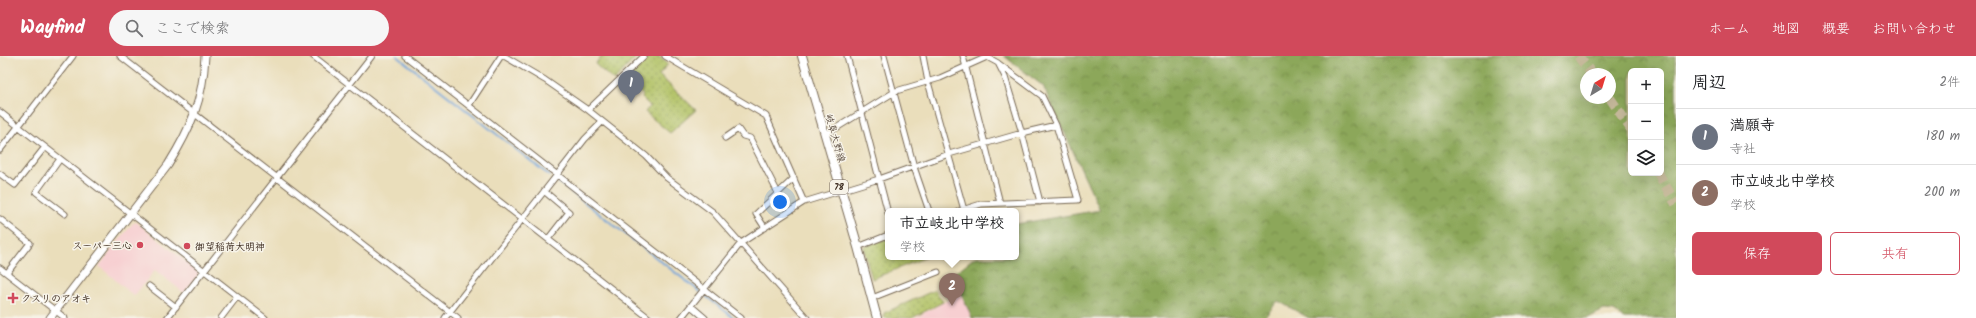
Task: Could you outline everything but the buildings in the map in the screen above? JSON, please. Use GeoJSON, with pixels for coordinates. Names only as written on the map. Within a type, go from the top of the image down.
{"type":"FeatureCollection","features":[{"type":"Feature","properties":{"kind":"main road","name":"岐阜大野線"},"geometry":{"type":"LineString","coordinates":[[802,56],[858,248],[876,318]]}},
{"type":"Feature","properties":{"kind":"street"},"geometry":{"type":"LineString","coordinates":[[0,150],[73,56]]}},
{"type":"Feature","properties":{"kind":"street"},"geometry":{"type":"LineString","coordinates":[[120,56],[458,318]]}},
{"type":"Feature","properties":{"kind":"street"},"geometry":{"type":"LineString","coordinates":[[50,318],[168,165],[195,114],[201,95],[205,56]]}},
{"type":"Feature","properties":{"kind":"street"},"geometry":{"type":"LineString","coordinates":[[313,56],[648,318]]}},
{"type":"Feature","properties":{"kind":"street"},"geometry":{"type":"LineString","coordinates":[[168,318],[372,56]]}},
{"type":"Feature","properties":{"kind":"street"},"geometry":{"type":"LineString","coordinates":[[405,56],[741,318]]}},
{"type":"Feature","properties":{"kind":"street"},"geometry":{"type":"LineString","coordinates":[[468,106],[501,56]]}},
{"type":"Feature","properties":{"kind":"street"},"geometry":{"type":"LineString","coordinates":[[504,56],[545,80],[588,110],[646,156],[667,178],[713,212],[806,318]]}},
{"type":"Feature","properties":{"kind":"street"},"geometry":{"type":"LineString","coordinates":[[588,110],[644,56]]}},
{"type":"Feature","properties":{"kind":"street"},"geometry":{"type":"LineString","coordinates":[[665,56],[766,116],[804,202]]}},
{"type":"Feature","properties":{"kind":"street"},"geometry":{"type":"LineString","coordinates":[[847,56],[887,208]]}},
{"type":"Feature","properties":{"kind":"street"},"geometry":{"type":"LineString","coordinates":[[884,56],[914,167],[928,208]]}},
{"type":"Feature","properties":{"kind":"street"},"geometry":{"type":"LineString","coordinates":[[923,56],[928,82],[950,154],[961,208]]}},
{"type":"Feature","properties":{"kind":"street"},"geometry":{"type":"LineString","coordinates":[[963,56],[1000,203]]}},
{"type":"Feature","properties":{"kind":"street"},"geometry":{"type":"LineString","coordinates":[[825,135],[894,92],[928,82],[987,56],[1042,96],[1056,125],[1078,200],[981,204],[968,208]]}},
{"type":"Feature","properties":{"kind":"street"},"geometry":{"type":"LineString","coordinates":[[998,63],[1005,77],[1022,133],[1040,202]]}},
{"type":"Feature","properties":{"kind":"street"},"geometry":{"type":"LineString","coordinates":[[0,112],[265,318]]}},
{"type":"Feature","properties":{"kind":"street"},"geometry":{"type":"LineString","coordinates":[[446,318],[557,174],[585,139],[602,122]]}},
{"type":"Feature","properties":{"kind":"street"},"geometry":{"type":"LineString","coordinates":[[681,318],[741,243],[804,202],[879,179],[986,143],[1056,125]]}},
{"type":"Feature","properties":{"kind":"street"},"geometry":{"type":"LineString","coordinates":[[725,138],[738,129],[744,136],[750,138],[778,193]]}},
{"type":"Feature","properties":{"kind":"street"},"geometry":{"type":"LineString","coordinates":[[0,174],[15,185],[45,147]]}},
{"type":"Feature","properties":{"kind":"street"},"geometry":{"type":"LineString","coordinates":[[60,159],[36,192],[65,214]]}},
{"type":"Feature","properties":{"kind":"street"},"geometry":{"type":"LineString","coordinates":[[766,228],[756,214],[794,178]]}},
{"type":"Feature","properties":{"kind":"street"},"geometry":{"type":"LineString","coordinates":[[544,191],[568,212],[548,239]]}},
{"type":"Feature","properties":{"kind":"street"},"geometry":{"type":"LineString","coordinates":[[0,219],[30,243],[7,273]]}},
{"type":"Feature","properties":{"kind":"street"},"geometry":{"type":"LineString","coordinates":[[858,248],[885,236]]}},
{"type":"Feature","properties":{"kind":"street"},"geometry":{"type":"LineString","coordinates":[[0,268],[65,318]]}},
{"type":"Feature","properties":{"kind":"street"},"geometry":{"type":"LineString","coordinates":[[872,298],[938,272]]}},
{"type":"Feature","properties":{"kind":"street"},"geometry":{"type":"LineString","coordinates":[[149,286],[176,307]]}},
{"type":"Feature","properties":{"kind":"street"},"geometry":{"type":"LineString","coordinates":[[221,318],[237,297]]}},
{"type":"Feature","properties":{"kind":"street"},"geometry":{"type":"LineString","coordinates":[[691,306],[705,318]]}},
{"type":"Feature","properties":{"kind":"shaded area","name":"スーパー三心"},"geometry":{"type":"Polygon","coordinates":[[[136,222],[198,271],[199,274],[184,293],[155,270],[134,296],[99,266],[132,224],[136,222]]]}},
{"type":"Feature","properties":{"kind":"shaded area"},"geometry":{"type":"Polygon","coordinates":[[[961,293],[972,318],[915,318],[961,293]]]}},
{"type":"Feature","properties":{"kind":"green space"},"geometry":{"type":"Polygon","coordinates":[[[602,56],[637,56],[614,81],[595,64],[602,56]]]}},
{"type":"Feature","properties":{"kind":"green space"},"geometry":{"type":"Polygon","coordinates":[[[649,56],[659,56],[668,64],[659,75],[696,110],[670,133],[645,112],[650,106],[642,98],[643,95],[627,80],[649,56]]]}},
{"type":"Feature","properties":{"kind":"green space"},"geometry":{"type":"Polygon","coordinates":[[[1004,56],[1676,56],[1676,318],[1624,318],[1614,311],[1604,310],[1588,318],[1309,318],[1278,301],[1264,318],[972,318],[961,293],[948,278],[971,260],[1019,260],[1019,224],[1100,210],[1043,86],[1004,56]]]}},
{"type":"Feature","properties":{"kind":"green space"},"geometry":{"type":"Polygon","coordinates":[[[885,239],[885,260],[919,260],[872,279],[863,247],[885,239]]]}},
{"type":"Feature","properties":{"kind":"green space"},"geometry":{"type":"Polygon","coordinates":[[[935,290],[943,302],[912,318],[884,318],[884,313],[935,290]]]}},
{"type":"Feature","properties":{"kind":"waterway"},"geometry":{"type":"LineString","coordinates":[[397,56],[550,176]]}},
{"type":"Feature","properties":{"kind":"waterway"},"geometry":{"type":"LineString","coordinates":[[557,181],[734,318]]}},
{"type":"Feature","properties":{"kind":"tunnel"},"geometry":{"type":"LineString","coordinates":[[1578,56],[1587,68]]}},
{"type":"Feature","properties":{"kind":"tunnel"},"geometry":{"type":"LineString","coordinates":[[1614,104],[1628,125]]}},
{"type":"Feature","properties":{"kind":"tunnel"},"geometry":{"type":"LineString","coordinates":[[1660,176],[1676,204]]}},
{"type":"Feature","properties":{"kind":"place","name":"満願寺"},"geometry":{"type":"Point","coordinates":[631,103]}},
{"type":"Feature","properties":{"kind":"place","name":"スーパー三心"},"geometry":{"type":"Point","coordinates":[140,245]}},
{"type":"Feature","properties":{"kind":"place","name":"御望稲荷大明神"},"geometry":{"type":"Point","coordinates":[187,246]}},
{"type":"Feature","properties":{"kind":"place","name":"クスリのアオキ"},"geometry":{"type":"Point","coordinates":[13,298]}},
{"type":"Feature","properties":{"kind":"place","name":"市立岐北中学校"},"geometry":{"type":"Point","coordinates":[952,306]}}]}
